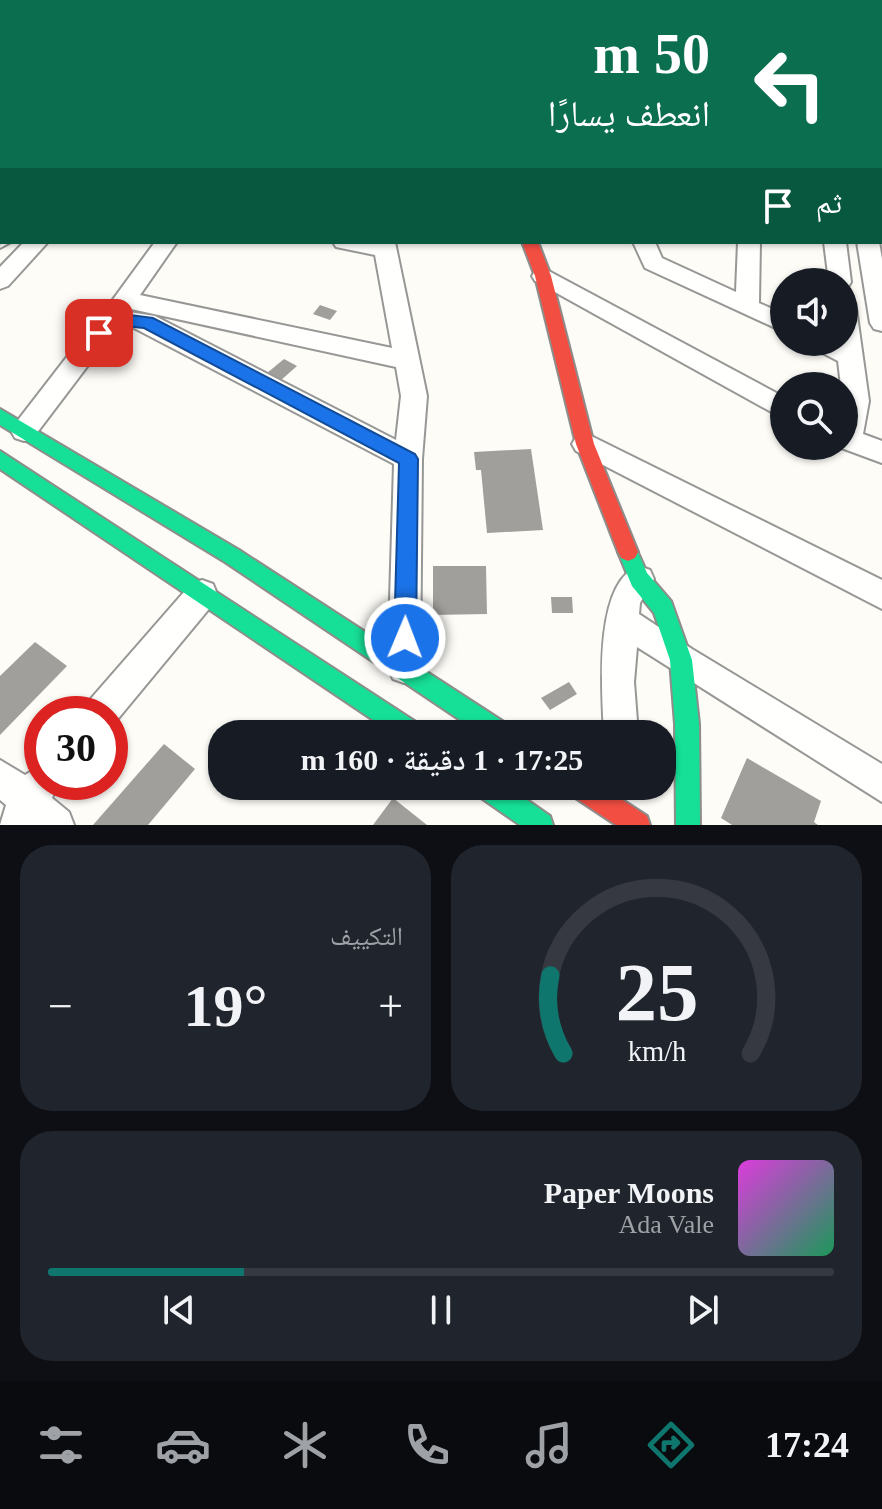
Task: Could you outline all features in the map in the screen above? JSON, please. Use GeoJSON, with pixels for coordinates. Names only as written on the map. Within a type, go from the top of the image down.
{"type":"FeatureCollection","features":[{"type":"Feature","properties":{"kind":"street"},"geometry":{"type":"LineString","coordinates":[[0,281],[35,244]]}},
{"type":"Feature","properties":{"kind":"street"},"geometry":{"type":"LineString","coordinates":[[24,431],[165,244]]}},
{"type":"Feature","properties":{"kind":"street"},"geometry":{"type":"LineString","coordinates":[[364,244],[385,246],[414,396],[408,459],[404,668]]}},
{"type":"Feature","properties":{"kind":"street"},"geometry":{"type":"LineString","coordinates":[[531,244],[543,276],[585,444],[639,579],[663,608],[681,660],[688,737],[688,825]]}},
{"type":"Feature","properties":{"kind":"street"},"geometry":{"type":"LineString","coordinates":[[645,244],[653,263],[770,317]]}},
{"type":"Feature","properties":{"kind":"street"},"geometry":{"type":"LineString","coordinates":[[747,306],[749,244]]}},
{"type":"Feature","properties":{"kind":"street"},"geometry":{"type":"LineString","coordinates":[[835,244],[838,268]]}},
{"type":"Feature","properties":{"kind":"street"},"geometry":{"type":"LineString","coordinates":[[869,244],[879,274],[882,323]]}},
{"type":"Feature","properties":{"kind":"street"},"geometry":{"type":"LineString","coordinates":[[543,276],[770,401]]}},
{"type":"Feature","properties":{"kind":"street"},"geometry":{"type":"LineString","coordinates":[[125,300],[407,360]]}},
{"type":"Feature","properties":{"kind":"street"},"geometry":{"type":"LineString","coordinates":[[105,327],[122,320],[147,322],[408,459]]}},
{"type":"Feature","properties":{"kind":"street"},"geometry":{"type":"LineString","coordinates":[[850,356],[852,372]]}},
{"type":"Feature","properties":{"kind":"street"},"geometry":{"type":"LineString","coordinates":[[0,416],[232,556],[481,720]]}},
{"type":"Feature","properties":{"kind":"street"},"geometry":{"type":"LineString","coordinates":[[858,443],[882,452]]}},
{"type":"Feature","properties":{"kind":"street"},"geometry":{"type":"LineString","coordinates":[[585,444],[882,595]]}},
{"type":"Feature","properties":{"kind":"street"},"geometry":{"type":"LineString","coordinates":[[0,459],[393,720]]}},
{"type":"Feature","properties":{"kind":"street"},"geometry":{"type":"LineString","coordinates":[[620,720],[618,682],[625,599],[639,579]]}},
{"type":"Feature","properties":{"kind":"street"},"geometry":{"type":"LineString","coordinates":[[115,696],[202,594]]}},
{"type":"Feature","properties":{"kind":"street"},"geometry":{"type":"LineString","coordinates":[[623,620],[681,660],[882,784]]}},
{"type":"Feature","properties":{"kind":"street"},"geometry":{"type":"LineString","coordinates":[[0,777],[56,825]]}},
{"type":"Feature","properties":{"kind":"street"},"geometry":{"type":"LineString","coordinates":[[506,800],[541,825]]}},
{"type":"Feature","properties":{"kind":"street"},"geometry":{"type":"LineString","coordinates":[[604,800],[626,813]]}},
{"type":"Feature","properties":{"kind":"building"},"geometry":{"type":"Polygon","coordinates":[[[320,305],[337,311],[330,320],[313,314],[320,305]]]}},
{"type":"Feature","properties":{"kind":"building"},"geometry":{"type":"Polygon","coordinates":[[[284,359],[297,366],[280,381],[267,373],[284,359]]]}},
{"type":"Feature","properties":{"kind":"building"},"geometry":{"type":"Polygon","coordinates":[[[531,449],[543,530],[487,533],[481,470],[476,470],[474,452],[531,449]]]}},
{"type":"Feature","properties":{"kind":"building"},"geometry":{"type":"Polygon","coordinates":[[[433,566],[486,566],[487,614],[433,615],[433,566]]]}},
{"type":"Feature","properties":{"kind":"building"},"geometry":{"type":"Polygon","coordinates":[[[551,597],[572,597],[573,613],[552,613],[551,597]]]}},
{"type":"Feature","properties":{"kind":"building"},"geometry":{"type":"Polygon","coordinates":[[[35,642],[67,666],[38,696],[24,696],[24,710],[0,735],[0,676],[35,642]]]}},
{"type":"Feature","properties":{"kind":"building"},"geometry":{"type":"Polygon","coordinates":[[[569,682],[577,694],[550,710],[541,698],[569,682]]]}},
{"type":"Feature","properties":{"kind":"building"},"geometry":{"type":"Polygon","coordinates":[[[164,744],[195,769],[148,825],[93,825],[115,800],[128,800],[128,785],[164,744]]]}},
{"type":"Feature","properties":{"kind":"building"},"geometry":{"type":"Polygon","coordinates":[[[747,758],[821,801],[814,822],[818,825],[732,825],[721,818],[747,758]]]}},
{"type":"Feature","properties":{"kind":"building"},"geometry":{"type":"Polygon","coordinates":[[[392,800],[396,800],[427,825],[373,825],[392,800]]]}},
{"type":"Feature","properties":{"kind":"traffic: fast"},"geometry":{"type":"LineString","coordinates":[[0,416],[232,556],[481,720]]}},
{"type":"Feature","properties":{"kind":"traffic: fast"},"geometry":{"type":"LineString","coordinates":[[0,459],[393,720]]}},
{"type":"Feature","properties":{"kind":"traffic: fast"},"geometry":{"type":"LineString","coordinates":[[628,552],[639,579],[663,608],[681,660],[687,724],[688,825]]}},
{"type":"Feature","properties":{"kind":"traffic: fast"},"geometry":{"type":"LineString","coordinates":[[506,800],[541,825]]}},
{"type":"Feature","properties":{"kind":"traffic: jam"},"geometry":{"type":"LineString","coordinates":[[531,244],[543,276],[585,444],[628,552]]}},
{"type":"Feature","properties":{"kind":"traffic: jam"},"geometry":{"type":"LineString","coordinates":[[601,800],[638,825]]}},
{"type":"Feature","properties":{"kind":"route"},"geometry":{"type":"LineString","coordinates":[[99,333],[122,320],[147,322],[408,459],[405,638]]}}]}
